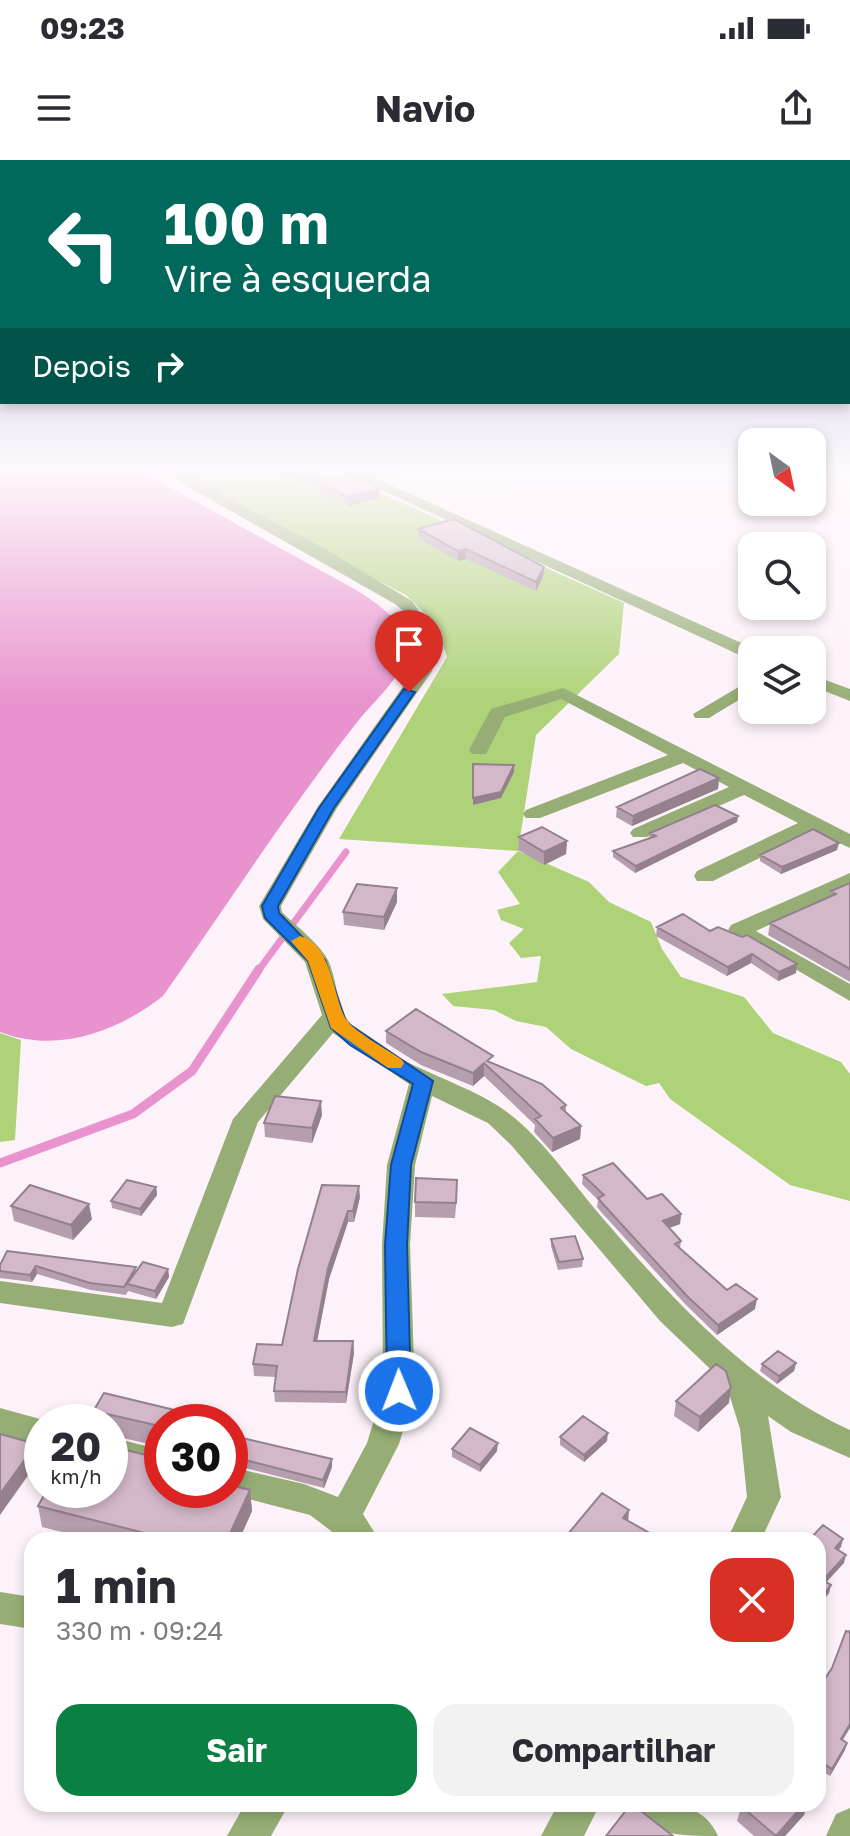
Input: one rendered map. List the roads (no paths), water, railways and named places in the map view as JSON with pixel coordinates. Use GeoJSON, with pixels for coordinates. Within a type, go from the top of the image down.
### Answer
{"type":"FeatureCollection","features":[{"type":"Feature","properties":{"kind":"street"},"geometry":{"type":"LineString","coordinates":[[308,546],[400,600],[414,612],[427,637],[429,659],[327,808],[275,895],[271,914],[316,960],[337,1024],[357,1041],[423,1081],[497,1117],[521,1140],[670,1311],[741,1382],[814,1433],[850,1445]]}},
{"type":"Feature","properties":{"kind":"street"},"geometry":{"type":"LineString","coordinates":[[513,546],[738,648]]}},
{"type":"Feature","properties":{"kind":"street"},"geometry":{"type":"LineString","coordinates":[[826,679],[850,677]]}},
{"type":"Feature","properties":{"kind":"street"},"geometry":{"type":"LineString","coordinates":[[826,686],[850,696]]}},
{"type":"Feature","properties":{"kind":"street"},"geometry":{"type":"LineString","coordinates":[[702,714],[738,692]]}},
{"type":"Feature","properties":{"kind":"street"},"geometry":{"type":"LineString","coordinates":[[479,750],[498,713],[563,693],[850,842]]}},
{"type":"Feature","properties":{"kind":"street"},"geometry":{"type":"LineString","coordinates":[[533,814],[684,756]]}},
{"type":"Feature","properties":{"kind":"street"},"geometry":{"type":"LineString","coordinates":[[640,833],[746,787]]}},
{"type":"Feature","properties":{"kind":"street"},"geometry":{"type":"LineString","coordinates":[[705,876],[815,823]]}},
{"type":"Feature","properties":{"kind":"street"},"geometry":{"type":"LineString","coordinates":[[848,990],[739,930],[850,880]]}},
{"type":"Feature","properties":{"kind":"street"},"geometry":{"type":"LineString","coordinates":[[0,1292],[172,1316],[246,1119],[334,1016]]}},
{"type":"Feature","properties":{"kind":"street"},"geometry":{"type":"LineString","coordinates":[[248,1486],[318,1504],[353,1528],[399,1391],[396,1245],[401,1165],[423,1081]]}},
{"type":"Feature","properties":{"kind":"street"},"geometry":{"type":"LineString","coordinates":[[741,1382],[756,1429],[764,1497],[748,1532]]}},
{"type":"Feature","properties":{"kind":"street"},"geometry":{"type":"LineString","coordinates":[[0,1421],[24,1427]]}},
{"type":"Feature","properties":{"kind":"street"},"geometry":{"type":"LineString","coordinates":[[0,1608],[24,1612]]}},
{"type":"Feature","properties":{"kind":"street"},"geometry":{"type":"LineString","coordinates":[[247,1836],[264,1812]]}},
{"type":"Feature","properties":{"kind":"street"},"geometry":{"type":"LineString","coordinates":[[561,1836],[575,1812]]}},
{"type":"Feature","properties":{"kind":"street"},"geometry":{"type":"LineString","coordinates":[[659,1812],[698,1836]]}},
{"type":"Feature","properties":{"kind":"street"},"geometry":{"type":"LineString","coordinates":[[846,1836],[850,1828]]}},
{"type":"Feature","properties":{"kind":"waterway"},"geometry":{"type":"LineString","coordinates":[[258,971],[346,852]]}},
{"type":"Feature","properties":{"kind":"waterway"},"geometry":{"type":"LineString","coordinates":[[0,1163],[133,1114],[192,1071],[259,969]]}}]}
